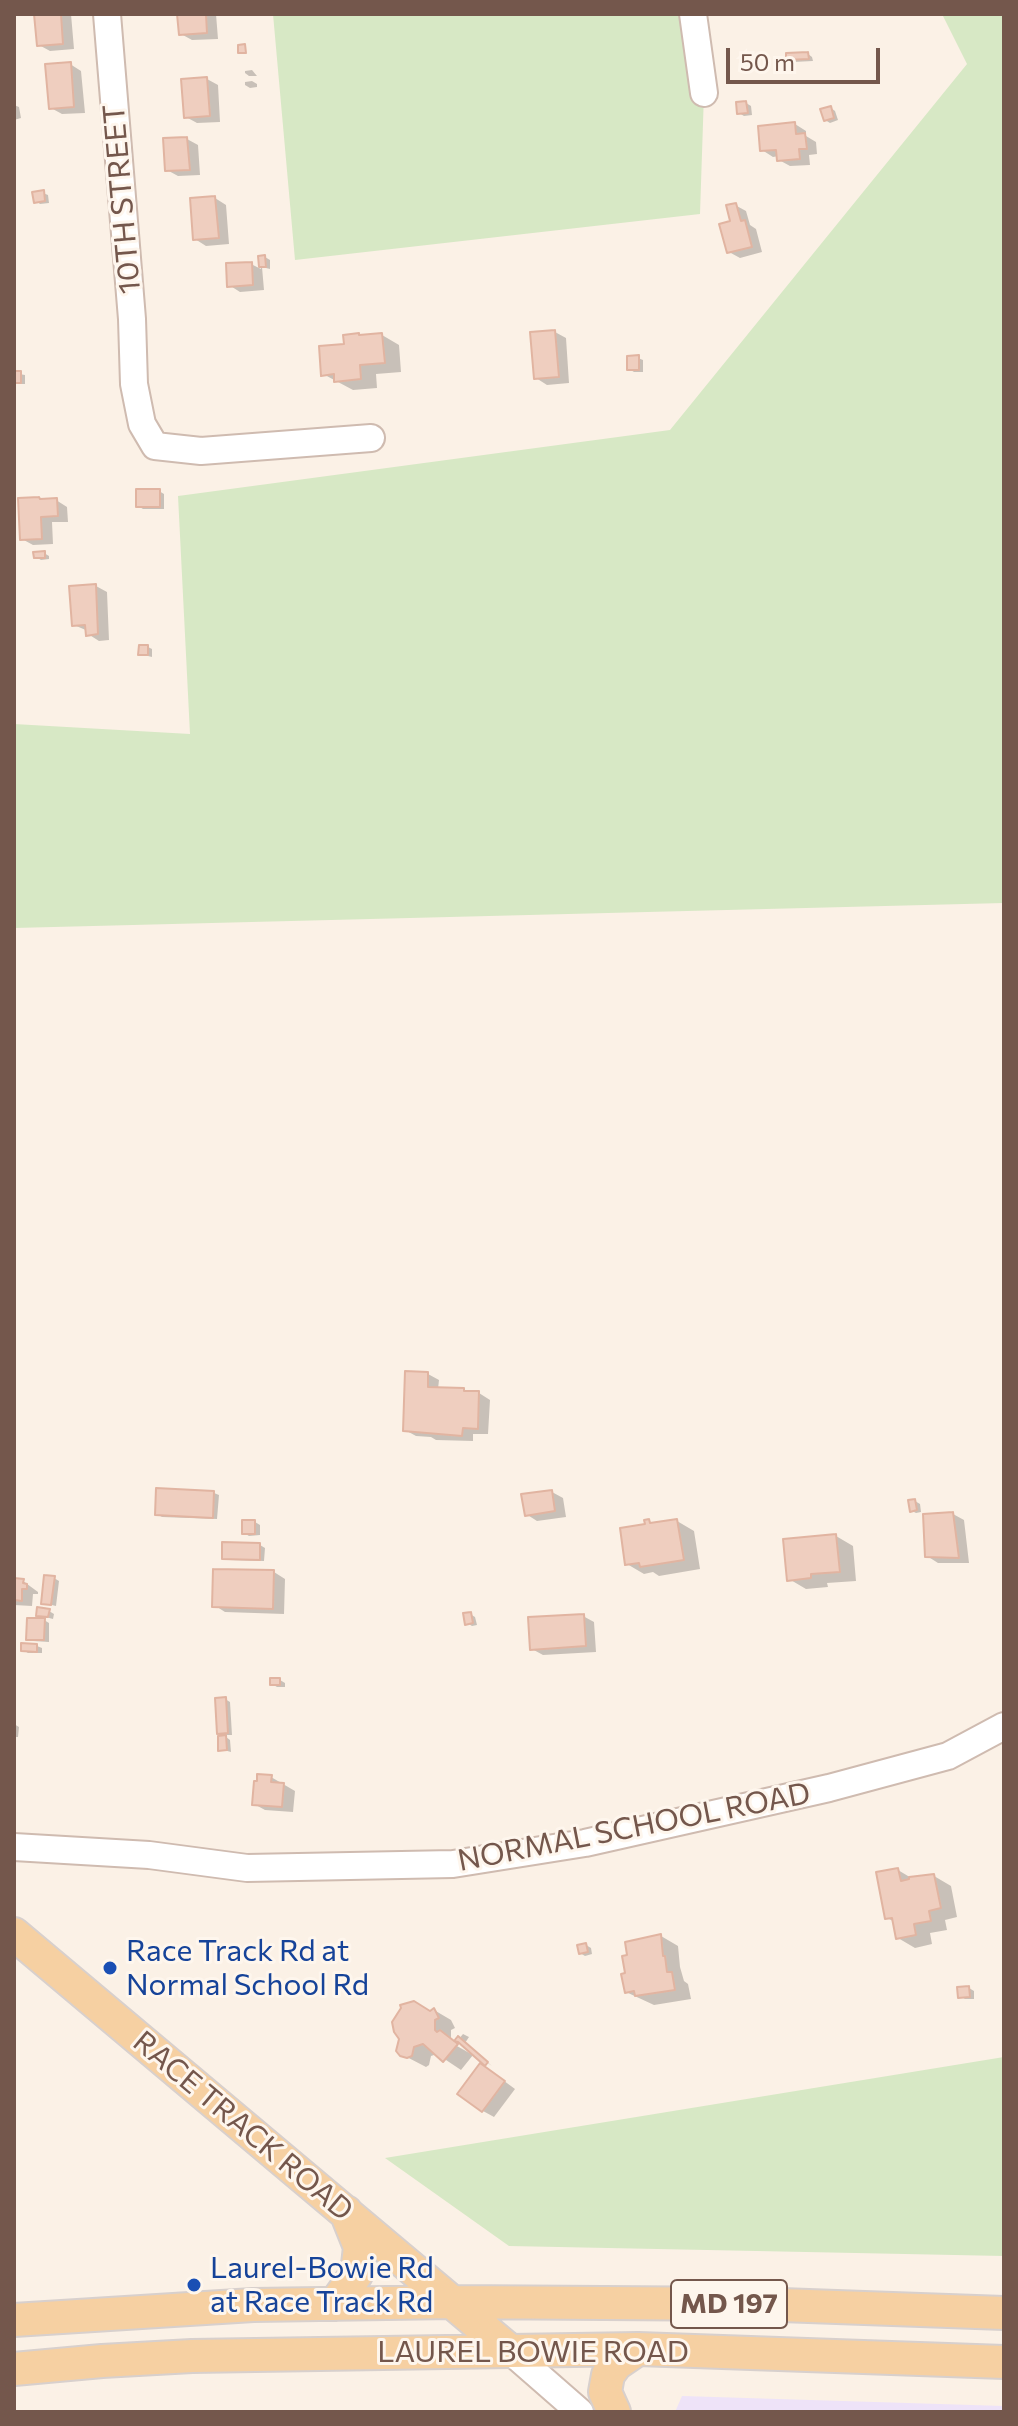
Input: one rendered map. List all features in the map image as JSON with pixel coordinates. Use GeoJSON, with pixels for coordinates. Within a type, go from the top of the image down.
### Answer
{"type":"FeatureCollection","features":[{"type":"Feature","properties":{"kind":"main road","name":"RACE TRACK ROAD"},"geometry":{"type":"LineString","coordinates":[[14,1934],[509,2350]]}},
{"type":"Feature","properties":{"kind":"main road"},"geometry":{"type":"LineString","coordinates":[[335,2304],[357,2273],[360,2247],[346,2212]]}},
{"type":"Feature","properties":{"kind":"main road","name":"LAUREL BOWIE ROAD"},"geometry":{"type":"LineString","coordinates":[[14,2320],[253,2305],[454,2302],[753,2304],[1004,2313]]}},
{"type":"Feature","properties":{"kind":"main road"},"geometry":{"type":"LineString","coordinates":[[614,2412],[605,2392],[608,2375],[616,2364],[638,2349]]}},
{"type":"Feature","properties":{"kind":"main road","name":"LAUREL BOWIE ROAD"},"geometry":{"type":"LineString","coordinates":[[14,2369],[192,2356],[638,2349],[1004,2362]]}},
{"type":"Feature","properties":{"kind":"street","name":"10TH STREET"},"geometry":{"type":"LineString","coordinates":[[107,14],[132,319],[134,384],[142,424],[155,446],[201,451],[371,438]]}},
{"type":"Feature","properties":{"kind":"street"},"geometry":{"type":"LineString","coordinates":[[693,14],[704,93]]}},
{"type":"Feature","properties":{"kind":"street","name":"NORMAL SCHOOL ROAD"},"geometry":{"type":"LineString","coordinates":[[14,1847],[149,1855],[247,1868],[453,1864],[585,1843],[829,1788],[948,1756],[1004,1726]]}},
{"type":"Feature","properties":{"kind":"street","name":"RACE TRACK ROAD"},"geometry":{"type":"LineString","coordinates":[[509,2350],[580,2412]]}},
{"type":"Feature","properties":{"kind":"shaded area"},"geometry":{"type":"Polygon","coordinates":[[[682,2396],[1004,2406],[1004,2412],[675,2412],[682,2396]]]}},
{"type":"Feature","properties":{"kind":"green space"},"geometry":{"type":"Polygon","coordinates":[[[273,14],[692,14],[704,93],[700,214],[295,260],[273,14]]]}},
{"type":"Feature","properties":{"kind":"green space"},"geometry":{"type":"Polygon","coordinates":[[[942,14],[1004,14],[1004,903],[14,928],[14,724],[190,734],[178,496],[670,430],[967,64],[942,14]]]}},
{"type":"Feature","properties":{"kind":"green space"},"geometry":{"type":"Polygon","coordinates":[[[1004,2057],[1004,2256],[509,2246],[385,2158],[1004,2057]]]}},
{"type":"Feature","properties":{"kind":"building"},"geometry":{"type":"Polygon","coordinates":[[[34,14],[61,14],[63,44],[37,46],[34,14]]]}},
{"type":"Feature","properties":{"kind":"building"},"geometry":{"type":"Polygon","coordinates":[[[177,14],[206,14],[207,33],[179,35],[177,14]]]}},
{"type":"Feature","properties":{"kind":"building"},"geometry":{"type":"Polygon","coordinates":[[[245,44],[246,53],[238,53],[238,45],[245,44]]]}},
{"type":"Feature","properties":{"kind":"building"},"geometry":{"type":"Polygon","coordinates":[[[808,52],[809,59],[786,60],[786,53],[808,52]]]}},
{"type":"Feature","properties":{"kind":"building"},"geometry":{"type":"Polygon","coordinates":[[[71,62],[74,107],[49,109],[45,64],[71,62]]]}},
{"type":"Feature","properties":{"kind":"building"},"geometry":{"type":"Polygon","coordinates":[[[207,77],[210,116],[184,118],[181,79],[207,77]]]}},
{"type":"Feature","properties":{"kind":"building"},"geometry":{"type":"Polygon","coordinates":[[[746,101],[748,113],[737,114],[736,102],[746,101]]]}},
{"type":"Feature","properties":{"kind":"building"},"geometry":{"type":"Polygon","coordinates":[[[831,106],[834,118],[824,121],[820,109],[831,106]]]}},
{"type":"Feature","properties":{"kind":"building"},"geometry":{"type":"Polygon","coordinates":[[[795,122],[796,134],[805,133],[807,149],[799,149],[800,159],[777,161],[776,150],[760,151],[758,126],[795,122]]]}},
{"type":"Feature","properties":{"kind":"building"},"geometry":{"type":"Polygon","coordinates":[[[187,137],[190,170],[165,171],[163,138],[187,137]]]}},
{"type":"Feature","properties":{"kind":"building"},"geometry":{"type":"Polygon","coordinates":[[[44,190],[45,201],[34,203],[32,192],[44,190]]]}},
{"type":"Feature","properties":{"kind":"building"},"geometry":{"type":"Polygon","coordinates":[[[215,196],[219,238],[193,240],[190,198],[215,196]]]}},
{"type":"Feature","properties":{"kind":"building"},"geometry":{"type":"Polygon","coordinates":[[[736,203],[741,221],[745,220],[752,247],[727,253],[719,224],[730,221],[726,205],[736,203]]]}},
{"type":"Feature","properties":{"kind":"building"},"geometry":{"type":"Polygon","coordinates":[[[265,255],[266,267],[259,267],[258,256],[265,255]]]}},
{"type":"Feature","properties":{"kind":"building"},"geometry":{"type":"Polygon","coordinates":[[[252,262],[253,285],[227,287],[226,263],[252,262]]]}},
{"type":"Feature","properties":{"kind":"building"},"geometry":{"type":"Polygon","coordinates":[[[555,330],[559,377],[534,379],[530,332],[555,330]]]}},
{"type":"Feature","properties":{"kind":"building"},"geometry":{"type":"Polygon","coordinates":[[[382,333],[385,363],[360,365],[361,379],[334,382],[334,374],[321,376],[319,346],[344,344],[343,335],[382,333]]]}},
{"type":"Feature","properties":{"kind":"building"},"geometry":{"type":"Polygon","coordinates":[[[639,355],[639,370],[627,370],[627,356],[639,355]]]}},
{"type":"Feature","properties":{"kind":"building"},"geometry":{"type":"Polygon","coordinates":[[[14,371],[21,371],[21,383],[14,383],[14,371]]]}},
{"type":"Feature","properties":{"kind":"building"},"geometry":{"type":"Polygon","coordinates":[[[136,489],[160,489],[160,507],[136,507],[136,489]]]}},
{"type":"Feature","properties":{"kind":"building"},"geometry":{"type":"Polygon","coordinates":[[[18,498],[57,498],[58,516],[41,517],[42,539],[20,540],[18,498]]]}},
{"type":"Feature","properties":{"kind":"building"},"geometry":{"type":"Polygon","coordinates":[[[45,551],[45,558],[34,558],[33,552],[45,551]]]}},
{"type":"Feature","properties":{"kind":"building"},"geometry":{"type":"Polygon","coordinates":[[[96,584],[98,634],[86,636],[85,625],[72,626],[69,586],[96,584]]]}},
{"type":"Feature","properties":{"kind":"building"},"geometry":{"type":"Polygon","coordinates":[[[139,645],[148,645],[148,655],[138,655],[139,645]]]}},
{"type":"Feature","properties":{"kind":"building"},"geometry":{"type":"Polygon","coordinates":[[[405,1371],[428,1372],[428,1387],[479,1391],[478,1429],[463,1428],[462,1436],[403,1431],[405,1371]]]}},
{"type":"Feature","properties":{"kind":"building"},"geometry":{"type":"Polygon","coordinates":[[[156,1488],[214,1491],[213,1518],[155,1515],[156,1488]]]}},
{"type":"Feature","properties":{"kind":"building"},"geometry":{"type":"Polygon","coordinates":[[[552,1490],[555,1511],[525,1516],[521,1494],[552,1490]]]}},
{"type":"Feature","properties":{"kind":"building"},"geometry":{"type":"Polygon","coordinates":[[[915,1499],[917,1510],[910,1512],[908,1500],[915,1499]]]}},
{"type":"Feature","properties":{"kind":"building"},"geometry":{"type":"Polygon","coordinates":[[[953,1512],[959,1558],[925,1557],[923,1514],[953,1512]]]}},
{"type":"Feature","properties":{"kind":"building"},"geometry":{"type":"Polygon","coordinates":[[[649,1519],[650,1523],[677,1519],[684,1560],[640,1567],[639,1563],[625,1565],[620,1528],[645,1524],[644,1520],[649,1519]]]}},
{"type":"Feature","properties":{"kind":"building"},"geometry":{"type":"Polygon","coordinates":[[[242,1520],[255,1520],[255,1534],[242,1534],[242,1520]]]}},
{"type":"Feature","properties":{"kind":"building"},"geometry":{"type":"Polygon","coordinates":[[[836,1534],[840,1572],[811,1574],[811,1578],[787,1581],[783,1539],[836,1534]]]}},
{"type":"Feature","properties":{"kind":"building"},"geometry":{"type":"Polygon","coordinates":[[[222,1542],[260,1543],[260,1560],[222,1559],[222,1542]]]}},
{"type":"Feature","properties":{"kind":"building"},"geometry":{"type":"Polygon","coordinates":[[[213,1569],[274,1570],[273,1609],[212,1607],[213,1569]]]}},
{"type":"Feature","properties":{"kind":"building"},"geometry":{"type":"Polygon","coordinates":[[[44,1575],[55,1576],[51,1605],[41,1604],[44,1575]]]}},
{"type":"Feature","properties":{"kind":"building"},"geometry":{"type":"Polygon","coordinates":[[[14,1578],[24,1579],[23,1583],[27,1584],[27,1589],[22,1589],[22,1601],[14,1600],[14,1578]]]}},
{"type":"Feature","properties":{"kind":"building"},"geometry":{"type":"Polygon","coordinates":[[[37,1607],[50,1609],[48,1617],[36,1616],[37,1607]]]}},
{"type":"Feature","properties":{"kind":"building"},"geometry":{"type":"Polygon","coordinates":[[[471,1612],[473,1623],[465,1625],[463,1613],[471,1612]]]}},
{"type":"Feature","properties":{"kind":"building"},"geometry":{"type":"Polygon","coordinates":[[[584,1614],[586,1646],[530,1650],[528,1617],[584,1614]]]}},
{"type":"Feature","properties":{"kind":"building"},"geometry":{"type":"Polygon","coordinates":[[[27,1618],[45,1618],[44,1640],[26,1640],[27,1618]]]}},
{"type":"Feature","properties":{"kind":"building"},"geometry":{"type":"Polygon","coordinates":[[[21,1643],[37,1644],[37,1652],[21,1651],[21,1643]]]}},
{"type":"Feature","properties":{"kind":"building"},"geometry":{"type":"Polygon","coordinates":[[[270,1678],[280,1678],[280,1685],[270,1685],[270,1678]]]}},
{"type":"Feature","properties":{"kind":"building"},"geometry":{"type":"Polygon","coordinates":[[[226,1697],[228,1733],[217,1734],[215,1698],[226,1697]]]}},
{"type":"Feature","properties":{"kind":"building"},"geometry":{"type":"Polygon","coordinates":[[[226,1735],[227,1750],[218,1751],[218,1736],[226,1735]]]}},
{"type":"Feature","properties":{"kind":"building"},"geometry":{"type":"Polygon","coordinates":[[[257,1774],[272,1775],[271,1782],[284,1783],[282,1807],[252,1805],[257,1774]]]}},
{"type":"Feature","properties":{"kind":"building"},"geometry":{"type":"Polygon","coordinates":[[[898,1868],[901,1881],[934,1874],[941,1908],[929,1911],[931,1921],[914,1924],[916,1935],[896,1939],[892,1918],[885,1919],[876,1872],[898,1868]]]}},
{"type":"Feature","properties":{"kind":"building"},"geometry":{"type":"Polygon","coordinates":[[[661,1934],[667,1972],[672,1972],[675,1990],[635,1996],[634,1991],[625,1993],[621,1974],[625,1973],[622,1956],[627,1955],[625,1942],[661,1934]]]}},
{"type":"Feature","properties":{"kind":"building"},"geometry":{"type":"Polygon","coordinates":[[[586,1943],[588,1952],[579,1954],[577,1945],[586,1943]]]}},
{"type":"Feature","properties":{"kind":"building"},"geometry":{"type":"Polygon","coordinates":[[[969,1986],[970,1997],[958,1998],[957,1987],[969,1986]]]}},
{"type":"Feature","properties":{"kind":"building"},"geometry":{"type":"Polygon","coordinates":[[[414,2001],[430,2011],[434,2008],[439,2018],[435,2020],[435,2030],[440,2030],[458,2044],[443,2062],[423,2044],[414,2047],[412,2056],[407,2058],[396,2051],[399,2039],[392,2022],[400,2005],[414,2001]]]}},
{"type":"Feature","properties":{"kind":"building"},"geometry":{"type":"Polygon","coordinates":[[[458,2036],[488,2062],[485,2066],[454,2041],[458,2036]]]}},
{"type":"Feature","properties":{"kind":"building"},"geometry":{"type":"Polygon","coordinates":[[[480,2063],[505,2081],[482,2112],[457,2094],[480,2063]]]}},
{"type":"Feature","properties":{"kind":"place","name":"Race Track Rd at Normal School Rd"},"geometry":{"type":"Point","coordinates":[110,1968]}},
{"type":"Feature","properties":{"kind":"place","name":"Laurel-Bowie Rd at Race Track Rd"},"geometry":{"type":"Point","coordinates":[194,2285]}}]}
